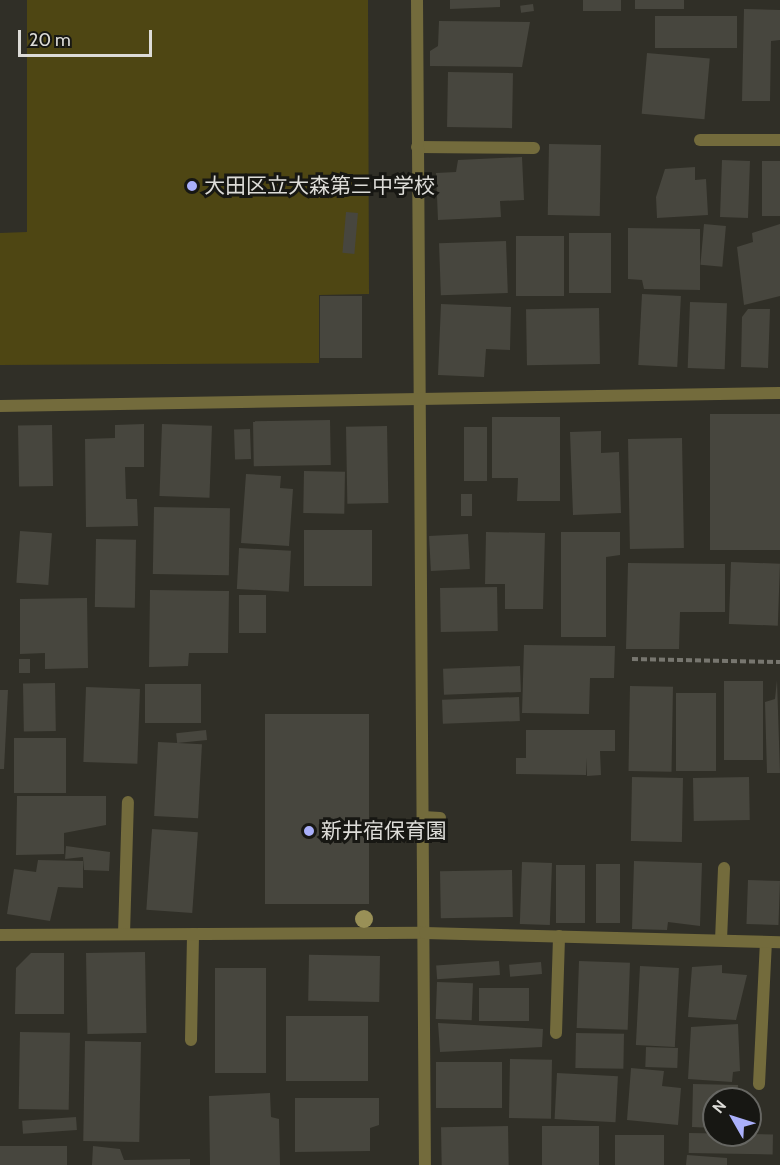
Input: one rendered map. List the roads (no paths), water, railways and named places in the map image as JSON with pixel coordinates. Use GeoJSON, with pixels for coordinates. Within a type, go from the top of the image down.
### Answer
{"type":"FeatureCollection","features":[{"type":"Feature","properties":{"kind":"street"},"geometry":{"type":"LineString","coordinates":[[417,0],[425,1165]]}},
{"type":"Feature","properties":{"kind":"street"},"geometry":{"type":"LineString","coordinates":[[700,140],[780,140]]}},
{"type":"Feature","properties":{"kind":"street"},"geometry":{"type":"LineString","coordinates":[[417,147],[534,148]]}},
{"type":"Feature","properties":{"kind":"street"},"geometry":{"type":"LineString","coordinates":[[0,406],[780,393]]}},
{"type":"Feature","properties":{"kind":"street"},"geometry":{"type":"LineString","coordinates":[[124,934],[128,801]]}},
{"type":"Feature","properties":{"kind":"street"},"geometry":{"type":"LineString","coordinates":[[423,818],[440,818]]}},
{"type":"Feature","properties":{"kind":"street"},"geometry":{"type":"LineString","coordinates":[[721,940],[724,868]]}},
{"type":"Feature","properties":{"kind":"street"},"geometry":{"type":"LineString","coordinates":[[0,934],[425,933],[780,942]]}},
{"type":"Feature","properties":{"kind":"street"},"geometry":{"type":"LineString","coordinates":[[191,1040],[193,934]]}},
{"type":"Feature","properties":{"kind":"street"},"geometry":{"type":"LineString","coordinates":[[556,1033],[559,936]]}},
{"type":"Feature","properties":{"kind":"street"},"geometry":{"type":"LineString","coordinates":[[759,1084],[766,942]]}},
{"type":"Feature","properties":{"kind":"place","name":"大田区立大森第三中学校"},"geometry":{"type":"Point","coordinates":[192,186]}},
{"type":"Feature","properties":{"kind":"place","name":"新井宿保育園"},"geometry":{"type":"Point","coordinates":[309,831]}}]}
